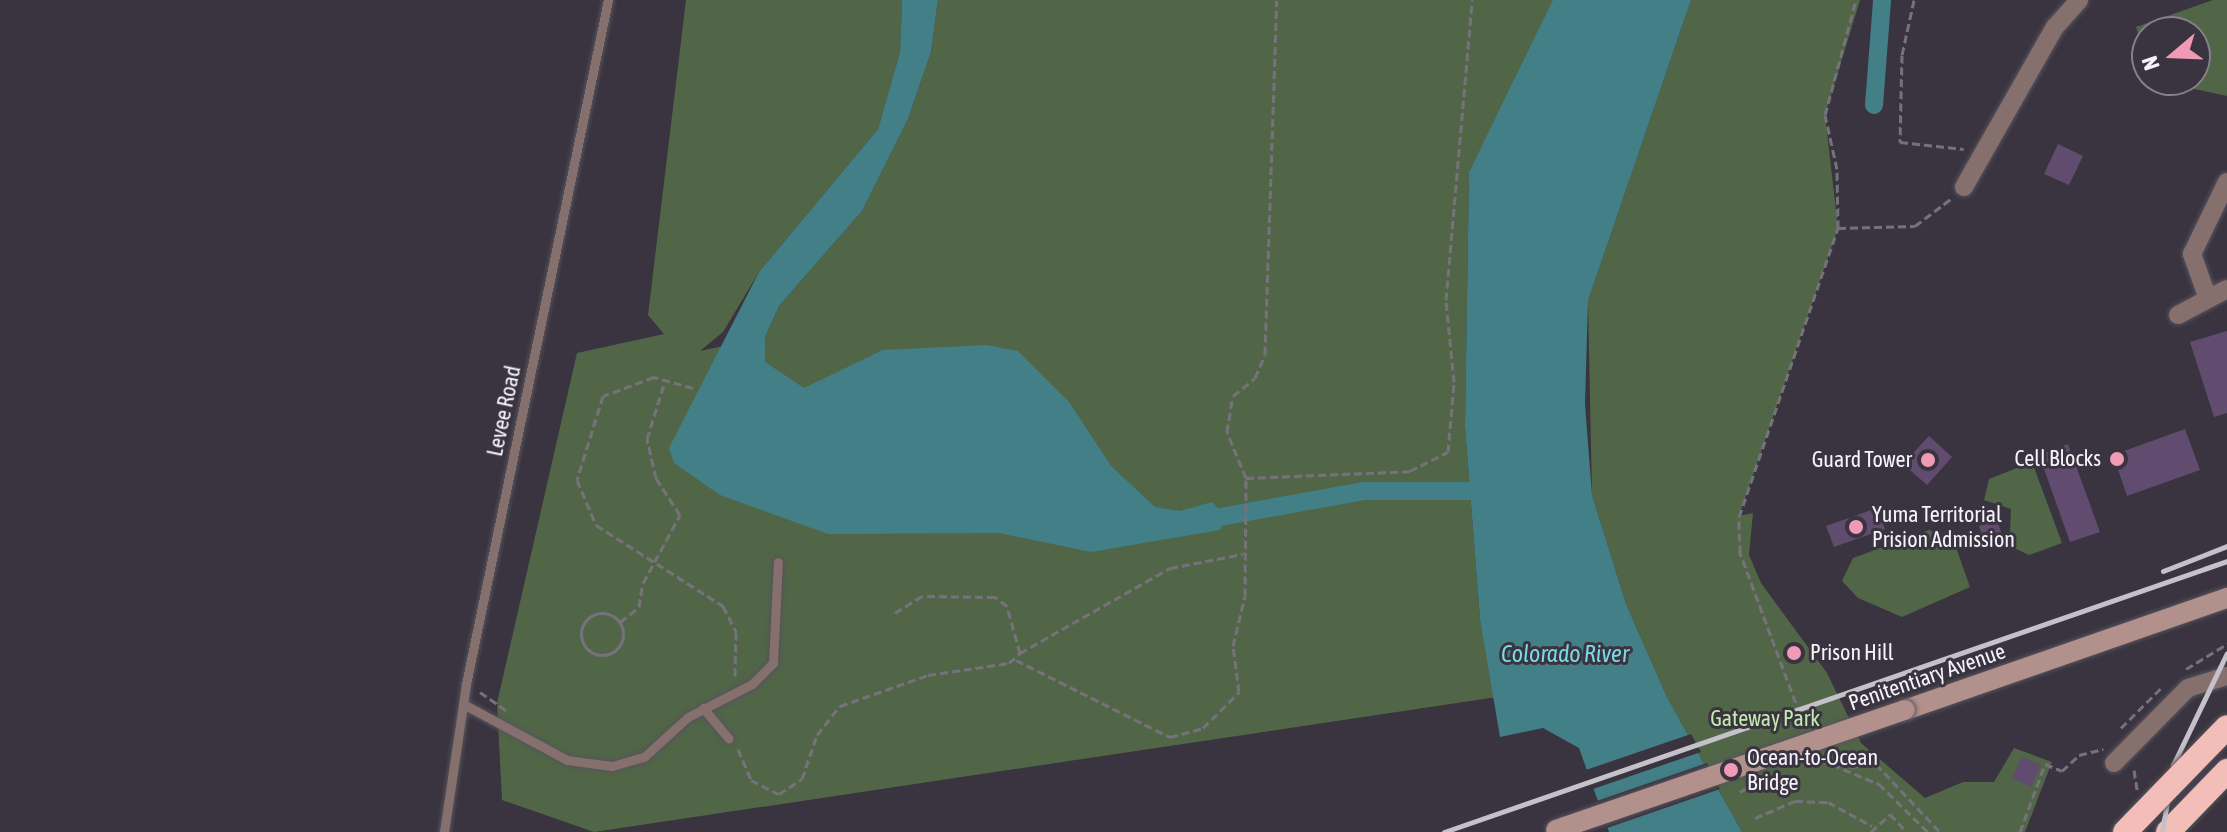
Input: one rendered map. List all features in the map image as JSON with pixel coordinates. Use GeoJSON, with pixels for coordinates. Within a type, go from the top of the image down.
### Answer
{"type":"FeatureCollection","features":[{"type":"Feature","properties":{"kind":"highway"},"geometry":{"type":"LineString","coordinates":[[2125,832],[2227,727]]}},
{"type":"Feature","properties":{"kind":"highway"},"geometry":{"type":"LineString","coordinates":[[2168,832],[2227,771]]}},
{"type":"Feature","properties":{"kind":"street"},"geometry":{"type":"LineString","coordinates":[[1964,187],[2055,27],[2079,0]]}},
{"type":"Feature","properties":{"kind":"street"},"geometry":{"type":"LineString","coordinates":[[2208,299],[2192,254],[2227,182]]}},
{"type":"Feature","properties":{"kind":"street"},"geometry":{"type":"LineString","coordinates":[[2178,315],[2227,289]]}},
{"type":"Feature","properties":{"kind":"street","name":"Penitentiary Avenue"},"geometry":{"type":"LineString","coordinates":[[1554,831],[2227,598]]}},
{"type":"Feature","properties":{"kind":"street"},"geometry":{"type":"LineString","coordinates":[[2114,763],[2188,688],[2227,676]]}},
{"type":"Feature","properties":{"kind":"lane","name":"Levee Road"},"geometry":{"type":"LineString","coordinates":[[444,832],[466,684],[608,0]]}},
{"type":"Feature","properties":{"kind":"lane"},"geometry":{"type":"LineString","coordinates":[[465,705],[567,760],[612,766],[644,757],[703,708],[752,684],[773,663],[778,562]]}},
{"type":"Feature","properties":{"kind":"lane"},"geometry":{"type":"LineString","coordinates":[[703,708],[729,739]]}},
{"type":"Feature","properties":{"kind":"path"},"geometry":{"type":"LineString","coordinates":[[1015,659],[1170,737],[1203,728],[1239,692],[1233,646],[1245,596],[1246,478],[1227,432],[1233,396],[1255,378],[1265,354],[1277,0]]}},
{"type":"Feature","properties":{"kind":"path"},"geometry":{"type":"LineString","coordinates":[[1246,478],[1410,471],[1448,452],[1454,382],[1446,300],[1472,0]]}},
{"type":"Feature","properties":{"kind":"path"},"geometry":{"type":"LineString","coordinates":[[1807,733],[1740,553],[1739,517],[1838,228],[1837,169],[1825,115],[1856,0]]}},
{"type":"Feature","properties":{"kind":"path"},"geometry":{"type":"LineString","coordinates":[[1914,0],[1902,55],[1900,142],[1986,152]]}},
{"type":"Feature","properties":{"kind":"path"},"geometry":{"type":"LineString","coordinates":[[1838,228],[1915,226],[1964,187]]}},
{"type":"Feature","properties":{"kind":"path"},"geometry":{"type":"LineString","coordinates":[[620,622],[639,607],[643,583],[680,515],[656,478],[647,439],[665,380]]}},
{"type":"Feature","properties":{"kind":"path"},"geometry":{"type":"LineString","coordinates":[[1020,653],[1170,568],[1243,554]]}},
{"type":"Feature","properties":{"kind":"path"},"geometry":{"type":"LineString","coordinates":[[603,613],[620,622],[623,636],[612,653],[586,647],[581,634],[590,617],[603,613]]}},
{"type":"Feature","properties":{"kind":"path"},"geometry":{"type":"LineString","coordinates":[[2177,675],[2227,644]]}},
{"type":"Feature","properties":{"kind":"path"},"geometry":{"type":"LineString","coordinates":[[727,684],[737,682]]}},
{"type":"Feature","properties":{"kind":"path"},"geometry":{"type":"LineString","coordinates":[[466,684],[518,718]]}},
{"type":"Feature","properties":{"kind":"path"},"geometry":{"type":"LineString","coordinates":[[2020,832],[2045,764],[2062,771],[2079,755],[2104,748],[2166,684]]}},
{"type":"Feature","properties":{"kind":"path"},"geometry":{"type":"LineString","coordinates":[[1813,747],[1819,760],[1849,768],[1915,815],[1928,832]]}},
{"type":"Feature","properties":{"kind":"path"},"geometry":{"type":"LineString","coordinates":[[1849,768],[1876,764],[1940,832]]}},
{"type":"Feature","properties":{"kind":"path"},"geometry":{"type":"LineString","coordinates":[[1755,818],[1795,801],[1828,802],[1872,829],[1884,814],[1904,822]]}},
{"type":"Feature","properties":{"kind":"path"},"geometry":{"type":"LineString","coordinates":[[1904,822],[1915,815]]}},
{"type":"Feature","properties":{"kind":"path"},"geometry":{"type":"LineString","coordinates":[[1904,822],[1907,832]]}},
{"type":"Feature","properties":{"kind":"green space"},"geometry":{"type":"Polygon","coordinates":[[[686,0],[902,0],[900,52],[878,129],[759,272],[723,332],[700,351],[765,337],[779,306],[862,211],[908,119],[931,52],[938,0],[1555,0],[1469,172],[1465,427],[1480,619],[1497,697],[594,832],[502,800],[497,703],[577,353],[664,334],[648,315],[686,0]]]}},
{"type":"Feature","properties":{"kind":"green space","name":"Gateway Park"},"geometry":{"type":"Polygon","coordinates":[[[1691,0],[1860,0],[1825,115],[1838,228],[1739,516],[1753,513],[1749,555],[1761,583],[1827,673],[1861,743],[1925,798],[1963,782],[1994,782],[2014,748],[2052,762],[2025,832],[1742,832],[1667,697],[1626,604],[1592,495],[1588,301],[1691,0]]]}},
{"type":"Feature","properties":{"kind":"green space"},"geometry":{"type":"Polygon","coordinates":[[[2213,0],[2227,0],[2227,96],[2211,93],[2211,16],[2167,16],[2213,0]]]}},
{"type":"Feature","properties":{"kind":"green space"},"geometry":{"type":"Polygon","coordinates":[[[2032,462],[2062,543],[2029,555],[2016,549],[2010,533],[2011,509],[1984,500],[1989,479],[2032,462]]]}},
{"type":"Feature","properties":{"kind":"green space"},"geometry":{"type":"Polygon","coordinates":[[[1929,530],[1953,539],[1970,587],[1902,617],[1858,598],[1842,581],[1853,558],[1929,530]]]}},
{"type":"Feature","properties":{"kind":"water"},"geometry":{"type":"Polygon","coordinates":[[[902,0],[938,0],[931,52],[908,119],[862,211],[779,306],[765,337],[765,362],[804,388],[883,350],[986,345],[1018,351],[1069,402],[1111,466],[1155,507],[1180,511],[1212,502],[1226,517],[1220,530],[1091,552],[999,533],[828,534],[720,495],[674,463],[669,448],[759,272],[878,129],[900,52],[902,0]]]}},
{"type":"Feature","properties":{"kind":"water","name":"Colorado River"},"geometry":{"type":"Polygon","coordinates":[[[1553,0],[1691,0],[1588,301],[1585,404],[1592,495],[1626,604],[1667,697],[1742,832],[1609,832],[1579,748],[1543,728],[1500,737],[1480,619],[1465,427],[1469,172],[1553,0]]]}},
{"type":"Feature","properties":{"kind":"pier"},"geometry":{"type":"Polygon","coordinates":[[[1691,734],[1701,752],[1590,790],[1583,771],[1691,734]]]}},
{"type":"Feature","properties":{"kind":"pier"},"geometry":{"type":"Polygon","coordinates":[[[1707,763],[1720,789],[1604,829],[1594,802],[1707,763]]]}},
{"type":"Feature","properties":{"kind":"building"},"geometry":{"type":"Polygon","coordinates":[[[2058,144],[2083,156],[2069,185],[2044,174],[2058,144]]]}},
{"type":"Feature","properties":{"kind":"building"},"geometry":{"type":"Polygon","coordinates":[[[2227,331],[2227,413],[2214,417],[2190,342],[2227,331]]]}},
{"type":"Feature","properties":{"kind":"building","name":"Cell Blocks"},"geometry":{"type":"Polygon","coordinates":[[[2185,429],[2200,470],[2127,496],[2113,455],[2185,429]]]}},
{"type":"Feature","properties":{"kind":"building","name":"Guard Tower"},"geometry":{"type":"Polygon","coordinates":[[[1929,436],[1952,457],[1927,485],[1903,464],[1929,436]]]}},
{"type":"Feature","properties":{"kind":"building"},"geometry":{"type":"Polygon","coordinates":[[[2068,444],[2100,532],[2070,542],[2039,455],[2068,444]]]}},
{"type":"Feature","properties":{"kind":"building","name":"Yuma Territorial Prision Admission"},"geometry":{"type":"Polygon","coordinates":[[[1877,508],[1885,529],[1834,547],[1826,526],[1877,508]]]}},
{"type":"Feature","properties":{"kind":"building"},"geometry":{"type":"Polygon","coordinates":[[[1997,520],[2003,538],[1985,544],[1979,526],[1997,520]]]}},
{"type":"Feature","properties":{"kind":"building"},"geometry":{"type":"Polygon","coordinates":[[[2022,757],[2041,765],[2031,787],[2012,778],[2022,757]]]}},
{"type":"Feature","properties":{"kind":"waterway"},"geometry":{"type":"LineString","coordinates":[[1874,105],[1882,0]]}},
{"type":"Feature","properties":{"kind":"waterway"},"geometry":{"type":"LineString","coordinates":[[1204,520],[1363,491],[1495,491]]}},
{"type":"Feature","properties":{"kind":"railway"},"geometry":{"type":"LineString","coordinates":[[2163,571],[2227,546]]}},
{"type":"Feature","properties":{"kind":"railway"},"geometry":{"type":"LineString","coordinates":[[1444,832],[2227,561]]}},
{"type":"Feature","properties":{"kind":"railway"},"geometry":{"type":"LineString","coordinates":[[2162,832],[2173,765],[2227,653]]}},
{"type":"Feature","properties":{"kind":"place","name":"Cell Blocks"},"geometry":{"type":"Point","coordinates":[2117,459]}},
{"type":"Feature","properties":{"kind":"place","name":"Guard Tower"},"geometry":{"type":"Point","coordinates":[1928,460]}},
{"type":"Feature","properties":{"kind":"place","name":"Yuma Territorial Prision Admission"},"geometry":{"type":"Point","coordinates":[1856,527]}},
{"type":"Feature","properties":{"kind":"place","name":"Prison Hill"},"geometry":{"type":"Point","coordinates":[1794,653]}},
{"type":"Feature","properties":{"kind":"place","name":"Ocean-to-Ocean Bridge"},"geometry":{"type":"Point","coordinates":[1731,770]}}]}
